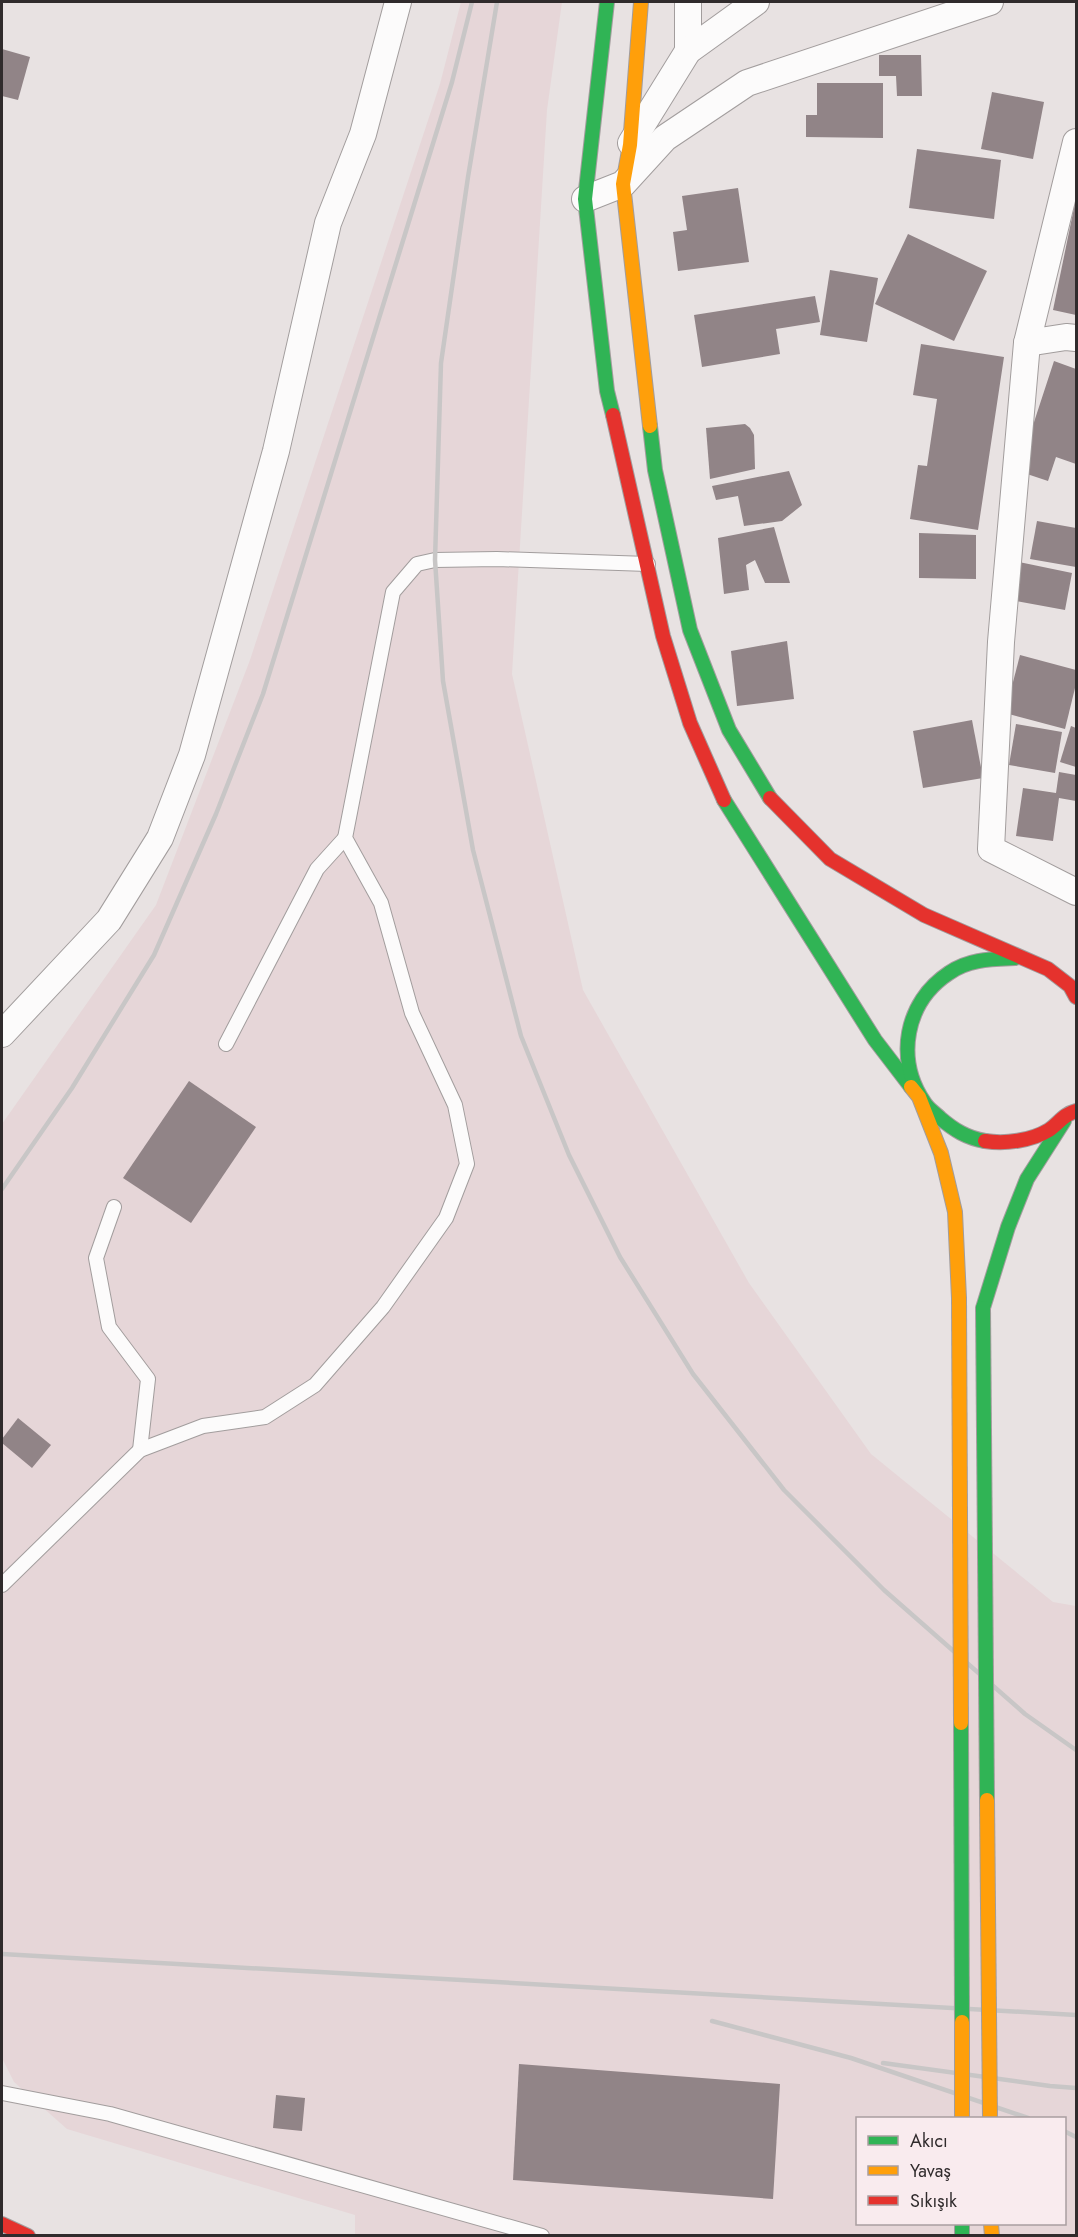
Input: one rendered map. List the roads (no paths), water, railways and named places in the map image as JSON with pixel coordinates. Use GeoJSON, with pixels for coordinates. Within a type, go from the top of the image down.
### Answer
{"type":"FeatureCollection","features":[{"type":"Feature","properties":{"kind":"main road"},"geometry":{"type":"LineString","coordinates":[[607,2],[585,199],[607,392],[663,636],[690,723],[727,807],[875,1040],[938,1119],[962,1135],[991,1142],[1020,1141],[1047,1130],[1074,1108]]}},
{"type":"Feature","properties":{"kind":"main road"},"geometry":{"type":"LineString","coordinates":[[641,2],[630,145],[623,184],[656,470],[690,630],[729,730],[772,802],[830,859],[924,915],[1048,969],[1070,987],[1077,997]]}},
{"type":"Feature","properties":{"kind":"main road"},"geometry":{"type":"LineString","coordinates":[[962,2117],[959,1298],[955,1212],[941,1153],[908,1070],[906,1042],[912,1016],[925,992],[945,973],[969,961],[996,956],[1024,958],[1070,969]]}},
{"type":"Feature","properties":{"kind":"main road"},"geometry":{"type":"LineString","coordinates":[[990,2117],[983,1308],[1008,1227],[1028,1179],[1074,1108]]}},
{"type":"Feature","properties":{"kind":"main road"},"geometry":{"type":"LineString","coordinates":[[2,2224],[28,2235]]}},
{"type":"Feature","properties":{"kind":"street"},"geometry":{"type":"LineString","coordinates":[[2,1035],[109,920],[160,838],[188,765],[276,452],[328,223],[363,134],[398,2]]}},
{"type":"Feature","properties":{"kind":"street"},"geometry":{"type":"LineString","coordinates":[[688,2],[688,51]]}},
{"type":"Feature","properties":{"kind":"street"},"geometry":{"type":"LineString","coordinates":[[585,199],[630,145],[688,51],[756,2]]}},
{"type":"Feature","properties":{"kind":"street"},"geometry":{"type":"LineString","coordinates":[[585,199],[623,184],[666,138],[747,83],[990,2]]}},
{"type":"Feature","properties":{"kind":"street"},"geometry":{"type":"LineString","coordinates":[[1077,142],[1027,343],[1001,642],[991,849],[1077,892]]}},
{"type":"Feature","properties":{"kind":"street"},"geometry":{"type":"LineString","coordinates":[[1027,343],[1066,337],[1077,338]]}},
{"type":"Feature","properties":{"kind":"lane"},"geometry":{"type":"LineString","coordinates":[[226,1044],[317,869],[345,838],[393,592],[417,564],[435,560],[487,559],[648,564]]}},
{"type":"Feature","properties":{"kind":"lane"},"geometry":{"type":"LineString","coordinates":[[2,1585],[140,1450],[203,1426],[264,1417],[315,1385],[383,1307],[446,1218],[467,1164],[455,1105],[412,1013],[381,903],[345,838]]}},
{"type":"Feature","properties":{"kind":"lane"},"geometry":{"type":"LineString","coordinates":[[114,1207],[96,1258],[109,1327],[148,1379],[140,1450]]}},
{"type":"Feature","properties":{"kind":"lane"},"geometry":{"type":"LineString","coordinates":[[2,2093],[110,2114],[542,2235]]}},
{"type":"Feature","properties":{"kind":"railway"},"geometry":{"type":"LineString","coordinates":[[2,1189],[72,1088],[154,955],[216,814],[263,694],[452,82],[472,2]]}},
{"type":"Feature","properties":{"kind":"railway"},"geometry":{"type":"LineString","coordinates":[[497,2],[468,177],[441,363],[435,560],[443,681],[473,850],[521,1036],[569,1155],[620,1257],[693,1374],[784,1490],[884,1590],[1025,1714],[1076,1750]]}},
{"type":"Feature","properties":{"kind":"railway"},"geometry":{"type":"LineString","coordinates":[[2,1954],[1076,2015]]}},
{"type":"Feature","properties":{"kind":"railway"},"geometry":{"type":"LineString","coordinates":[[712,2021],[851,2058],[1025,2117]]}},
{"type":"Feature","properties":{"kind":"railway"},"geometry":{"type":"LineString","coordinates":[[883,2063],[1076,2088]]}},
{"type":"Feature","properties":{"kind":"railway"},"geometry":{"type":"LineString","coordinates":[[1066,2132],[1076,2137]]}}]}
